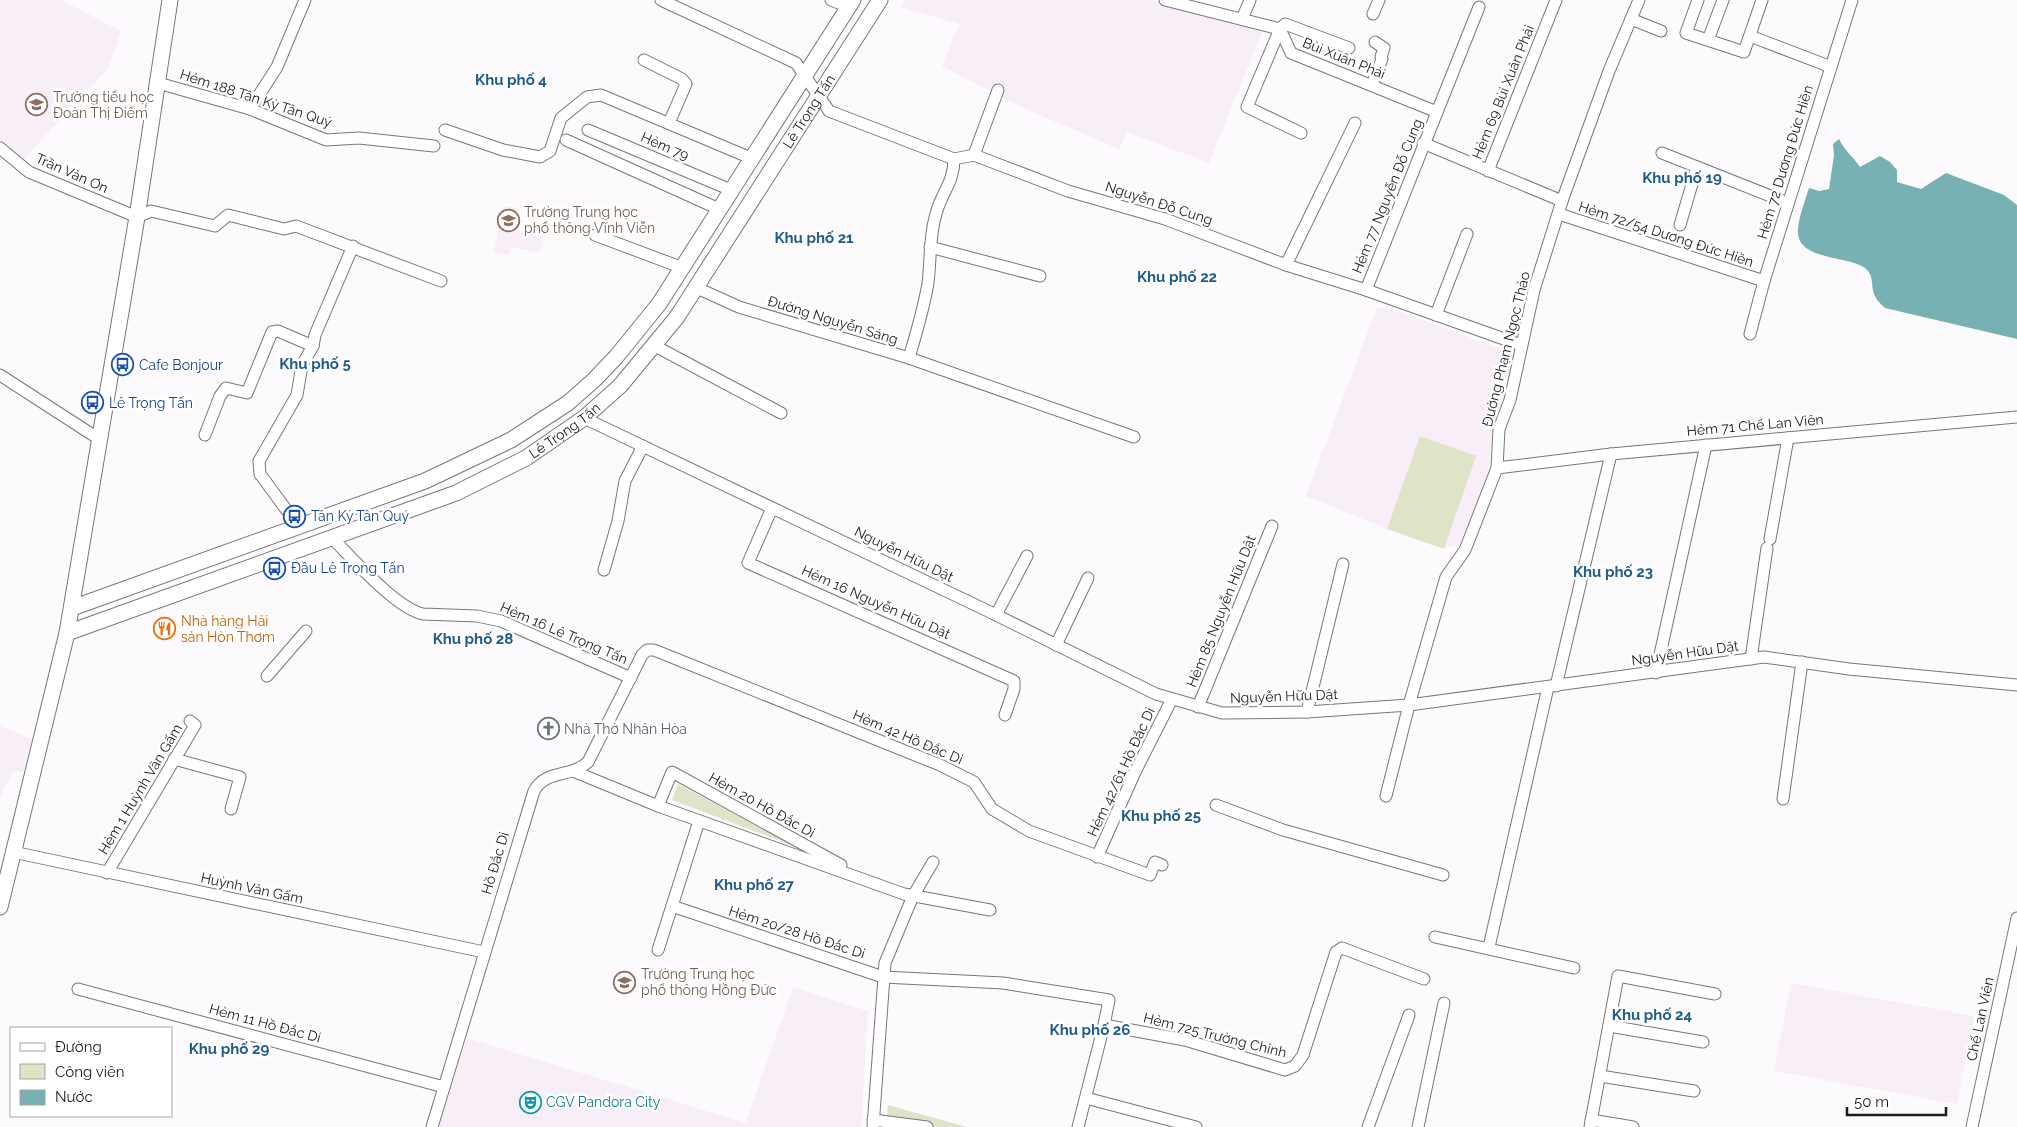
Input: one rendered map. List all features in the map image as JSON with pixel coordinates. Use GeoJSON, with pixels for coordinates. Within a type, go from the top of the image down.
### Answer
{"type":"FeatureCollection","features":[{"type":"Feature","properties":{"kind":"main road"},"geometry":{"type":"LineString","coordinates":[[0,907],[72,608],[137,217],[170,0]]}},
{"type":"Feature","properties":{"kind":"main road","name":"Lê Trọng Tấn"},"geometry":{"type":"LineString","coordinates":[[67,633],[333,539],[477,484],[526,458],[584,418],[620,386],[655,346],[697,288],[880,0]]}},
{"type":"Feature","properties":{"kind":"main road","name":"Lê Trọng Tấn"},"geometry":{"type":"LineString","coordinates":[[72,608],[455,469],[540,423],[587,386],[616,357],[659,304],[851,3]]}},
{"type":"Feature","properties":{"kind":"street"},"geometry":{"type":"LineString","coordinates":[[250,109],[277,67],[305,0]]}},
{"type":"Feature","properties":{"kind":"street"},"geometry":{"type":"LineString","coordinates":[[661,0],[796,63],[829,112],[954,159],[974,155],[998,90]]}},
{"type":"Feature","properties":{"kind":"street"},"geometry":{"type":"LineString","coordinates":[[830,0],[851,3]]}},
{"type":"Feature","properties":{"kind":"street"},"geometry":{"type":"LineString","coordinates":[[1242,19],[1250,0]]}},
{"type":"Feature","properties":{"kind":"street"},"geometry":{"type":"LineString","coordinates":[[1373,14],[1379,0]]}},
{"type":"Feature","properties":{"kind":"street","name":"Hẻm 69 Bùi Xuân Phái"},"geometry":{"type":"LineString","coordinates":[[1488,171],[1556,0]]}},
{"type":"Feature","properties":{"kind":"street","name":"Đường Phạm Ngọc Thảo"},"geometry":{"type":"LineString","coordinates":[[1386,796],[1409,705],[1446,577],[1465,550],[1497,468],[1499,429],[1510,400],[1534,290],[1562,201],[1609,71],[1639,0]]}},
{"type":"Feature","properties":{"kind":"street"},"geometry":{"type":"LineString","coordinates":[[1698,0],[1686,33],[1744,52],[1762,0]]}},
{"type":"Feature","properties":{"kind":"street"},"geometry":{"type":"LineString","coordinates":[[1708,40],[1723,0]]}},
{"type":"Feature","properties":{"kind":"street","name":"Hẻm 72 Dương Đức Hiền"},"geometry":{"type":"LineString","coordinates":[[1750,334],[1764,281],[1852,0]]}},
{"type":"Feature","properties":{"kind":"street"},"geometry":{"type":"LineString","coordinates":[[1171,1],[1280,29]]}},
{"type":"Feature","properties":{"kind":"street","name":"Hẻm 77 Nguyễn Đỗ Cung"},"geometry":{"type":"LineString","coordinates":[[1366,290],[1423,143],[1479,7]]}},
{"type":"Feature","properties":{"kind":"street"},"geometry":{"type":"LineString","coordinates":[[1631,19],[1661,31]]}},
{"type":"Feature","properties":{"kind":"street"},"geometry":{"type":"LineString","coordinates":[[1301,132],[1247,107],[1280,29],[1285,24],[1349,48]]}},
{"type":"Feature","properties":{"kind":"street","name":"Bùi Xuân Phái"},"geometry":{"type":"LineString","coordinates":[[1280,29],[1291,53],[1436,112]]}},
{"type":"Feature","properties":{"kind":"street"},"geometry":{"type":"LineString","coordinates":[[1750,36],[1831,67]]}},
{"type":"Feature","properties":{"kind":"street"},"geometry":{"type":"LineString","coordinates":[[1372,86],[1384,48],[1375,42]]}},
{"type":"Feature","properties":{"kind":"street"},"geometry":{"type":"LineString","coordinates":[[644,60],[682,78],[686,84],[669,123]]}},
{"type":"Feature","properties":{"kind":"street","name":"Hẻm 188 Tân Kỳ Tân Quý"},"geometry":{"type":"LineString","coordinates":[[158,83],[250,109],[326,140],[358,138],[434,146]]}},
{"type":"Feature","properties":{"kind":"street"},"geometry":{"type":"LineString","coordinates":[[445,130],[503,150],[540,157],[550,151],[561,118],[587,97],[601,95],[753,159]]}},
{"type":"Feature","properties":{"kind":"street"},"geometry":{"type":"LineString","coordinates":[[1286,265],[1355,123]]}},
{"type":"Feature","properties":{"kind":"street","name":"Hẻm 79"},"geometry":{"type":"LineString","coordinates":[[588,130],[731,190]]}},
{"type":"Feature","properties":{"kind":"street"},"geometry":{"type":"LineString","coordinates":[[566,140],[720,209]]}},
{"type":"Feature","properties":{"kind":"street"},"geometry":{"type":"LineString","coordinates":[[1423,143],[1562,201]]}},
{"type":"Feature","properties":{"kind":"street","name":"Trần Văn Ơn"},"geometry":{"type":"LineString","coordinates":[[0,148],[28,172],[137,217]]}},
{"type":"Feature","properties":{"kind":"street"},"geometry":{"type":"LineString","coordinates":[[1662,153],[1788,203]]}},
{"type":"Feature","properties":{"kind":"street","name":"Nguyễn Đỗ Cung"},"geometry":{"type":"LineString","coordinates":[[974,155],[1068,191],[1165,219],[1286,265],[1366,290],[1521,345]]}},
{"type":"Feature","properties":{"kind":"street","name":"Đường Nguyễn Sáng"},"geometry":{"type":"LineString","coordinates":[[697,288],[739,307],[909,358],[928,282],[930,247],[936,212],[949,185],[954,170],[954,159]]}},
{"type":"Feature","properties":{"kind":"street"},"geometry":{"type":"LineString","coordinates":[[1680,225],[1698,167]]}},
{"type":"Feature","properties":{"kind":"street"},"geometry":{"type":"LineString","coordinates":[[137,217],[151,211],[215,226],[228,216],[284,229],[296,226],[441,280]]}},
{"type":"Feature","properties":{"kind":"street","name":"Hẻm 72/54 Dương Đức Hiền"},"geometry":{"type":"LineString","coordinates":[[1559,214],[1764,281]]}},
{"type":"Feature","properties":{"kind":"street"},"geometry":{"type":"LineString","coordinates":[[594,234],[683,268]]}},
{"type":"Feature","properties":{"kind":"street"},"geometry":{"type":"LineString","coordinates":[[1436,315],[1467,234]]}},
{"type":"Feature","properties":{"kind":"street"},"geometry":{"type":"LineString","coordinates":[[299,527],[260,474],[259,461],[296,395],[302,365],[314,346],[315,335],[352,246]]}},
{"type":"Feature","properties":{"kind":"street"},"geometry":{"type":"LineString","coordinates":[[930,247],[1040,276]]}},
{"type":"Feature","properties":{"kind":"street"},"geometry":{"type":"LineString","coordinates":[[205,435],[220,396],[226,388],[247,393],[272,332],[278,331],[314,346]]}},
{"type":"Feature","properties":{"kind":"street"},"geometry":{"type":"LineString","coordinates":[[655,346],[781,414]]}},
{"type":"Feature","properties":{"kind":"street"},"geometry":{"type":"LineString","coordinates":[[909,358],[1134,437]]}},
{"type":"Feature","properties":{"kind":"street"},"geometry":{"type":"LineString","coordinates":[[0,375],[99,439]]}},
{"type":"Feature","properties":{"kind":"street","name":"Hẻm 71 Chế Lan Viên"},"geometry":{"type":"LineString","coordinates":[[1497,468],[1611,454],[2017,416]]}},
{"type":"Feature","properties":{"kind":"street","name":"Nguyễn Hữu Dật"},"geometry":{"type":"LineString","coordinates":[[584,418],[996,615],[1156,694],[1222,713],[1307,712],[1409,705],[1764,657],[1849,669],[2017,685]]}},
{"type":"Feature","properties":{"kind":"street"},"geometry":{"type":"LineString","coordinates":[[1750,659],[1768,544],[1788,438]]}},
{"type":"Feature","properties":{"kind":"street"},"geometry":{"type":"LineString","coordinates":[[1656,673],[1706,445]]}},
{"type":"Feature","properties":{"kind":"street"},"geometry":{"type":"LineString","coordinates":[[604,570],[618,521],[625,481],[643,446]]}},
{"type":"Feature","properties":{"kind":"street"},"geometry":{"type":"LineString","coordinates":[[1489,947],[1611,454]]}},
{"type":"Feature","properties":{"kind":"street","name":"Hẻm 16 Nguyễn Hữu Dật"},"geometry":{"type":"LineString","coordinates":[[772,508],[748,563],[1014,681],[1014,689],[1004,715]]}},
{"type":"Feature","properties":{"kind":"street","name":"Hẻm 85 Nguyễn Hữu Dật"},"geometry":{"type":"LineString","coordinates":[[1198,707],[1272,526]]}},
{"type":"Feature","properties":{"kind":"street","name":"Hẻm 16 Lê Trọng Tấn"},"geometry":{"type":"LineString","coordinates":[[333,539],[368,574],[413,611],[423,614],[486,617],[501,621],[631,678]]}},
{"type":"Feature","properties":{"kind":"street"},"geometry":{"type":"LineString","coordinates":[[996,615],[1026,556]]}},
{"type":"Feature","properties":{"kind":"street"},"geometry":{"type":"LineString","coordinates":[[1307,712],[1344,564]]}},
{"type":"Feature","properties":{"kind":"street"},"geometry":{"type":"LineString","coordinates":[[1056,645],[1088,578]]}},
{"type":"Feature","properties":{"kind":"street"},"geometry":{"type":"LineString","coordinates":[[267,676],[306,631]]}},
{"type":"Feature","properties":{"kind":"street","name":"Hồ Đắc Di"},"geometry":{"type":"LineString","coordinates":[[432,1127],[534,791],[545,778],[573,771],[584,766],[592,757],[642,655],[647,650]]}},
{"type":"Feature","properties":{"kind":"street","name":"Hẻm 42 Hồ Đắc Di"},"geometry":{"type":"LineString","coordinates":[[647,650],[654,650],[940,765],[974,782],[992,809],[1029,831],[1150,875],[1155,862],[1162,865]]}},
{"type":"Feature","properties":{"kind":"street"},"geometry":{"type":"LineString","coordinates":[[1783,799],[1802,662]]}},
{"type":"Feature","properties":{"kind":"street","name":"Hẻm 42/61 Hồ Đắc Di"},"geometry":{"type":"LineString","coordinates":[[1097,857],[1135,772],[1172,699]]}},
{"type":"Feature","properties":{"kind":"street","name":"Hẻm 1 Huỳnh Văn Gấm"},"geometry":{"type":"LineString","coordinates":[[107,873],[195,725],[190,721]]}},
{"type":"Feature","properties":{"kind":"street"},"geometry":{"type":"LineString","coordinates":[[174,759],[240,777],[231,809]]}},
{"type":"Feature","properties":{"kind":"street","name":"Hẻm 20 Hồ Đắc Di"},"geometry":{"type":"LineString","coordinates":[[573,771],[658,806],[870,882],[912,896],[990,910]]}},
{"type":"Feature","properties":{"kind":"street","name":"Hẻm 20 Hồ Đắc Di"},"geometry":{"type":"LineString","coordinates":[[658,806],[672,772],[870,882]]}},
{"type":"Feature","properties":{"kind":"street"},"geometry":{"type":"LineString","coordinates":[[1216,806],[1283,830],[1443,875]]}},
{"type":"Feature","properties":{"kind":"street"},"geometry":{"type":"LineString","coordinates":[[658,950],[699,821]]}},
{"type":"Feature","properties":{"kind":"street","name":"Huỳnh Văn Gấm"},"geometry":{"type":"LineString","coordinates":[[13,852],[484,952]]}},
{"type":"Feature","properties":{"kind":"street"},"geometry":{"type":"LineString","coordinates":[[927,1127],[873,1124],[885,963],[912,896],[933,862]]}},
{"type":"Feature","properties":{"kind":"street","name":"Hẻm 20/28 Hồ Đắc Di"},"geometry":{"type":"LineString","coordinates":[[672,906],[883,976]]}},
{"type":"Feature","properties":{"kind":"street","name":"Chế Lan Viên"},"geometry":{"type":"LineString","coordinates":[[1972,1127],[2017,918]]}},
{"type":"Feature","properties":{"kind":"street"},"geometry":{"type":"LineString","coordinates":[[1436,937],[1489,947],[1574,968]]}},
{"type":"Feature","properties":{"kind":"street","name":"Hẻm 725 Trường Chinh"},"geometry":{"type":"LineString","coordinates":[[1104,1025],[1185,1040],[1285,1070],[1295,1066],[1303,1055],[1336,952],[1342,948],[1424,979]]}},
{"type":"Feature","properties":{"kind":"street"},"geometry":{"type":"LineString","coordinates":[[883,976],[1003,983],[1109,1000],[1078,1127]]}},
{"type":"Feature","properties":{"kind":"street"},"geometry":{"type":"LineString","coordinates":[[1633,1127],[1591,1124],[1618,976],[1715,994]]}},
{"type":"Feature","properties":{"kind":"street","name":"Hẻm 11 Hồ Đắc Di"},"geometry":{"type":"LineString","coordinates":[[78,988],[444,1087]]}},
{"type":"Feature","properties":{"kind":"street"},"geometry":{"type":"LineString","coordinates":[[1418,1127],[1444,1003]]}},
{"type":"Feature","properties":{"kind":"street"},"geometry":{"type":"LineString","coordinates":[[1368,1127],[1409,1015]]}},
{"type":"Feature","properties":{"kind":"street"},"geometry":{"type":"LineString","coordinates":[[1609,1026],[1703,1042]]}},
{"type":"Feature","properties":{"kind":"street"},"geometry":{"type":"LineString","coordinates":[[1600,1076],[1694,1091]]}},
{"type":"Feature","properties":{"kind":"street"},"geometry":{"type":"LineString","coordinates":[[1086,1098],[1196,1127]]}},
{"type":"Feature","properties":{"kind":"shaded area","name":"Trường tiểu học Đoàn Thị Điểm"},"geometry":{"type":"Polygon","coordinates":[[[0,0],[61,0],[121,31],[109,67],[21,162],[0,144],[0,0]]]}},
{"type":"Feature","properties":{"kind":"shaded area"},"geometry":{"type":"Polygon","coordinates":[[[905,0],[1152,0],[1263,30],[1209,163],[1127,132],[1119,149],[1030,111],[942,66],[959,24],[901,7],[905,0]]]}},
{"type":"Feature","properties":{"kind":"shaded area","name":"Trường Trung học phổ thông Vĩnh Viễn"},"geometry":{"type":"Polygon","coordinates":[[[503,206],[519,209],[514,231],[543,237],[540,253],[511,247],[509,255],[494,252],[503,206]]]}},
{"type":"Feature","properties":{"kind":"shaded area"},"geometry":{"type":"Polygon","coordinates":[[[1377,307],[1405,313],[1517,355],[1492,431],[1489,473],[1459,544],[1444,549],[1387,529],[1306,496],[1377,307]]]}},
{"type":"Feature","properties":{"kind":"shaded area"},"geometry":{"type":"Polygon","coordinates":[[[0,726],[32,739],[24,771],[13,771],[0,797],[0,726]]]}},
{"type":"Feature","properties":{"kind":"shaded area"},"geometry":{"type":"Polygon","coordinates":[[[1791,983],[1974,1016],[1957,1104],[1774,1071],[1791,983]]]}},
{"type":"Feature","properties":{"kind":"shaded area"},"geometry":{"type":"Polygon","coordinates":[[[793,987],[868,1011],[861,1127],[439,1127],[467,1038],[746,1123],[793,987]]]}},
{"type":"Feature","properties":{"kind":"green space"},"geometry":{"type":"Polygon","coordinates":[[[1420,436],[1476,456],[1444,549],[1387,529],[1420,436]]]}},
{"type":"Feature","properties":{"kind":"green space"},"geometry":{"type":"Polygon","coordinates":[[[678,784],[799,848],[672,800],[678,784]]]}},
{"type":"Feature","properties":{"kind":"green space"},"geometry":{"type":"Polygon","coordinates":[[[888,1105],[967,1127],[886,1127],[888,1105]]]}},
{"type":"Feature","properties":{"kind":"water"},"geometry":{"type":"Polygon","coordinates":[[[1839,139],[1860,167],[1880,156],[1890,162],[1897,170],[1897,182],[1921,189],[1946,173],[2004,195],[2017,205],[2017,339],[1885,308],[1876,298],[1870,274],[1865,268],[1847,261],[1824,256],[1805,247],[1799,239],[1798,229],[1804,203],[1809,188],[1819,191],[1829,189],[1834,155],[1833,144],[1839,139]]]}},
{"type":"Feature","properties":{"kind":"place","name":"Trường tiểu học Đoàn Thị Điểm"},"geometry":{"type":"Point","coordinates":[37,105]}},
{"type":"Feature","properties":{"kind":"place","name":"Trường Trung học phổ thông Vĩnh Viễn"},"geometry":{"type":"Point","coordinates":[508,220]}},
{"type":"Feature","properties":{"kind":"place","name":"Cafe Bonjour"},"geometry":{"type":"Point","coordinates":[123,365]}},
{"type":"Feature","properties":{"kind":"place","name":"Lê Trọng Tấn"},"geometry":{"type":"Point","coordinates":[93,403]}},
{"type":"Feature","properties":{"kind":"place","name":"Tân Kỳ Tân Quý"},"geometry":{"type":"Point","coordinates":[295,516]}},
{"type":"Feature","properties":{"kind":"place","name":"Đầu Lê Trọng Tấn"},"geometry":{"type":"Point","coordinates":[275,568]}},
{"type":"Feature","properties":{"kind":"place","name":"Nhà hàng Hải sản Hòn Thơm"},"geometry":{"type":"Point","coordinates":[165,629]}},
{"type":"Feature","properties":{"kind":"place","name":"Nhà Thờ Nhân Hòa"},"geometry":{"type":"Point","coordinates":[548,729]}},
{"type":"Feature","properties":{"kind":"place","name":"Trường Trung học phổ thông Hồng Đức"},"geometry":{"type":"Point","coordinates":[625,982]}},
{"type":"Feature","properties":{"kind":"place","name":"CGV Pandora City"},"geometry":{"type":"Point","coordinates":[530,1102]}},
{"type":"Feature","properties":{"kind":"district","name":"Khu phố 4"},"geometry":{"type":"Point","coordinates":[511,80]}},
{"type":"Feature","properties":{"kind":"district","name":"Khu phố 19"},"geometry":{"type":"Point","coordinates":[1682,178]}},
{"type":"Feature","properties":{"kind":"district","name":"Khu phố 21"},"geometry":{"type":"Point","coordinates":[814,238]}},
{"type":"Feature","properties":{"kind":"district","name":"Khu phố 22"},"geometry":{"type":"Point","coordinates":[1177,277]}},
{"type":"Feature","properties":{"kind":"district","name":"Khu phố 5"},"geometry":{"type":"Point","coordinates":[315,364]}},
{"type":"Feature","properties":{"kind":"district","name":"Khu phố 23"},"geometry":{"type":"Point","coordinates":[1613,572]}},
{"type":"Feature","properties":{"kind":"district","name":"Khu phố 28"},"geometry":{"type":"Point","coordinates":[473,639]}},
{"type":"Feature","properties":{"kind":"district","name":"Khu phố 25"},"geometry":{"type":"Point","coordinates":[1161,816]}},
{"type":"Feature","properties":{"kind":"district","name":"Khu phố 27"},"geometry":{"type":"Point","coordinates":[754,885]}},
{"type":"Feature","properties":{"kind":"district","name":"Khu phố 24"},"geometry":{"type":"Point","coordinates":[1652,1015]}},
{"type":"Feature","properties":{"kind":"district","name":"Khu phố 26"},"geometry":{"type":"Point","coordinates":[1090,1030]}},
{"type":"Feature","properties":{"kind":"district","name":"Khu phố 29"},"geometry":{"type":"Point","coordinates":[229,1049]}}]}
